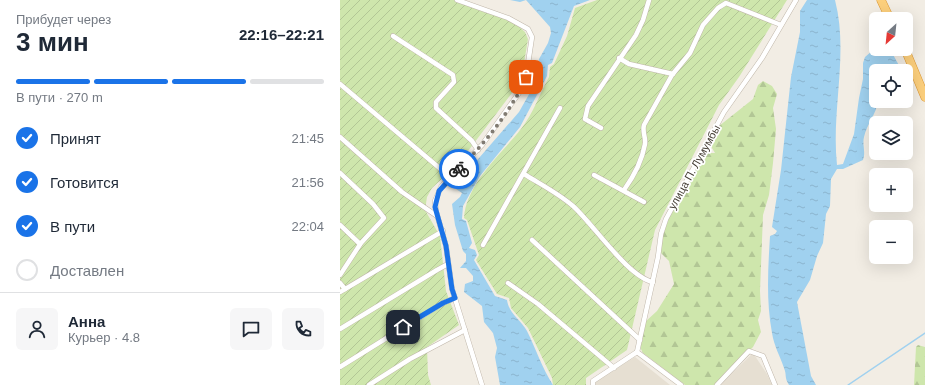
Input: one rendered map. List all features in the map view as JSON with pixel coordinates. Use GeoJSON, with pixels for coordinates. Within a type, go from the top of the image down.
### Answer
{"type":"FeatureCollection","features":[{"type":"Feature","properties":{"kind":"highway"},"geometry":{"type":"LineString","coordinates":[[881,0],[887,12]]}},
{"type":"Feature","properties":{"kind":"highway"},"geometry":{"type":"LineString","coordinates":[[908,56],[925,97]]}},
{"type":"Feature","properties":{"kind":"street"},"geometry":{"type":"LineString","coordinates":[[457,0],[494,12],[520,24],[528,29],[532,37],[525,83],[498,125],[478,150],[450,177],[437,196],[435,207],[443,231],[455,298],[482,385]]}},
{"type":"Feature","properties":{"kind":"street"},"geometry":{"type":"LineString","coordinates":[[601,128],[584,117],[592,97],[641,26],[649,0]]}},
{"type":"Feature","properties":{"kind":"street","name":"улица П. Лумумбы"},"geometry":{"type":"LineString","coordinates":[[637,352],[653,282],[661,234],[666,219],[724,112],[762,58],[796,0]]}},
{"type":"Feature","properties":{"kind":"street"},"geometry":{"type":"LineString","coordinates":[[624,190],[636,173],[642,154],[645,143],[643,129],[644,125],[673,74],[690,53],[703,25],[722,4],[730,4],[781,25]]}},
{"type":"Feature","properties":{"kind":"street"},"geometry":{"type":"LineString","coordinates":[[393,36],[453,75],[454,82],[436,102],[436,108],[472,141],[478,150]]}},
{"type":"Feature","properties":{"kind":"street"},"geometry":{"type":"LineString","coordinates":[[620,58],[629,64],[673,74]]}},
{"type":"Feature","properties":{"kind":"street"},"geometry":{"type":"LineString","coordinates":[[340,84],[450,177]]}},
{"type":"Feature","properties":{"kind":"street"},"geometry":{"type":"LineString","coordinates":[[483,244],[560,108]]}},
{"type":"Feature","properties":{"kind":"street"},"geometry":{"type":"LineString","coordinates":[[340,137],[402,192],[437,216]]}},
{"type":"Feature","properties":{"kind":"street"},"geometry":{"type":"LineString","coordinates":[[340,173],[373,204],[384,218],[360,244],[340,276]]}},
{"type":"Feature","properties":{"kind":"street"},"geometry":{"type":"LineString","coordinates":[[524,174],[572,205],[632,271],[641,278],[653,282]]}},
{"type":"Feature","properties":{"kind":"street"},"geometry":{"type":"LineString","coordinates":[[594,174],[644,202]]}},
{"type":"Feature","properties":{"kind":"street"},"geometry":{"type":"LineString","coordinates":[[340,225],[360,244]]}},
{"type":"Feature","properties":{"kind":"street"},"geometry":{"type":"LineString","coordinates":[[340,292],[443,231]]}},
{"type":"Feature","properties":{"kind":"street"},"geometry":{"type":"LineString","coordinates":[[532,240],[640,340]]}},
{"type":"Feature","properties":{"kind":"street"},"geometry":{"type":"LineString","coordinates":[[340,329],[425,276],[448,264]]}},
{"type":"Feature","properties":{"kind":"street"},"geometry":{"type":"LineString","coordinates":[[340,283],[345,289]]}},
{"type":"Feature","properties":{"kind":"street"},"geometry":{"type":"LineString","coordinates":[[508,283],[538,304],[614,368]]}},
{"type":"Feature","properties":{"kind":"street"},"geometry":{"type":"LineString","coordinates":[[340,367],[437,307],[455,298]]}},
{"type":"Feature","properties":{"kind":"street"},"geometry":{"type":"LineString","coordinates":[[369,385],[410,359],[465,330]]}},
{"type":"Feature","properties":{"kind":"street"},"geometry":{"type":"LineString","coordinates":[[717,385],[749,351],[763,356],[775,385]]}},
{"type":"Feature","properties":{"kind":"street"},"geometry":{"type":"LineString","coordinates":[[593,385],[593,382],[637,352],[682,385]]}},
{"type":"Feature","properties":{"kind":"shaded area"},"geometry":{"type":"Polygon","coordinates":[[[753,353],[767,374],[772,385],[720,385],[753,353]]]}},
{"type":"Feature","properties":{"kind":"shaded area"},"geometry":{"type":"Polygon","coordinates":[[[635,357],[670,385],[595,385],[595,382],[635,357]]]}},
{"type":"Feature","properties":{"kind":"green space"},"geometry":{"type":"Polygon","coordinates":[[[340,0],[457,0],[514,22],[525,32],[528,39],[523,69],[515,89],[459,163],[432,188],[427,197],[425,210],[440,236],[446,291],[459,325],[427,347],[428,375],[431,385],[340,385],[340,0]]]}},
{"type":"Feature","properties":{"kind":"green space"},"geometry":{"type":"Polygon","coordinates":[[[597,0],[787,0],[739,77],[719,105],[655,230],[627,350],[586,378],[586,385],[553,385],[552,378],[528,328],[511,308],[509,298],[497,294],[476,260],[479,255],[467,220],[464,218],[466,205],[478,181],[521,129],[533,110],[549,77],[550,67],[554,64],[567,36],[575,8],[597,0]]]}},
{"type":"Feature","properties":{"kind":"green space"},"geometry":{"type":"Polygon","coordinates":[[[763,81],[772,86],[777,94],[773,108],[776,129],[773,163],[769,195],[763,215],[760,291],[761,311],[758,320],[761,332],[753,347],[716,385],[685,385],[643,353],[640,347],[645,322],[657,311],[674,284],[669,261],[660,252],[662,239],[671,213],[704,153],[715,153],[709,143],[719,126],[753,99],[758,85],[763,81]]]}},
{"type":"Feature","properties":{"kind":"green space"},"geometry":{"type":"Polygon","coordinates":[[[918,345],[925,347],[925,385],[914,385],[916,347],[918,345]]]}},
{"type":"Feature","properties":{"kind":"water"},"geometry":{"type":"Polygon","coordinates":[[[510,0],[526,0],[520,2],[510,0]]]}},
{"type":"Feature","properties":{"kind":"water"},"geometry":{"type":"Polygon","coordinates":[[[526,0],[590,0],[574,6],[552,63],[548,65],[547,76],[520,127],[480,176],[463,206],[462,219],[466,221],[472,243],[469,248],[475,250],[477,255],[474,260],[495,296],[507,300],[510,309],[527,331],[542,365],[553,385],[500,385],[495,357],[497,348],[493,333],[484,322],[482,306],[464,292],[465,284],[473,281],[473,276],[466,268],[460,268],[466,261],[466,254],[463,251],[455,225],[452,204],[460,197],[462,193],[456,189],[454,181],[461,178],[465,182],[468,179],[466,173],[519,112],[532,89],[539,59],[548,43],[551,33],[550,27],[526,0]]]}},
{"type":"Feature","properties":{"kind":"water"},"geometry":{"type":"Polygon","coordinates":[[[807,0],[835,0],[839,20],[840,41],[836,124],[837,165],[843,164],[854,134],[865,57],[869,54],[869,56],[894,56],[898,64],[869,64],[869,108],[876,108],[873,116],[869,116],[869,124],[863,143],[863,160],[843,169],[837,169],[831,179],[830,206],[826,214],[823,243],[817,256],[810,280],[797,302],[811,376],[816,385],[789,385],[774,342],[768,297],[770,236],[775,234],[777,231],[772,227],[781,170],[791,77],[800,32],[800,11],[807,0]]]}},
{"type":"Feature","properties":{"kind":"waterway"},"geometry":{"type":"LineString","coordinates":[[848,385],[925,333]]}},
{"type":"Feature","properties":{"kind":"way so far"},"geometry":{"type":"LineString","coordinates":[[459,169],[482,145],[498,125],[521,90],[525,83],[526,77]]}},
{"type":"Feature","properties":{"kind":"route"},"geometry":{"type":"LineString","coordinates":[[403,327],[443,303],[455,298],[452,289],[446,246],[435,207],[435,201],[444,183],[459,169]]}}]}
